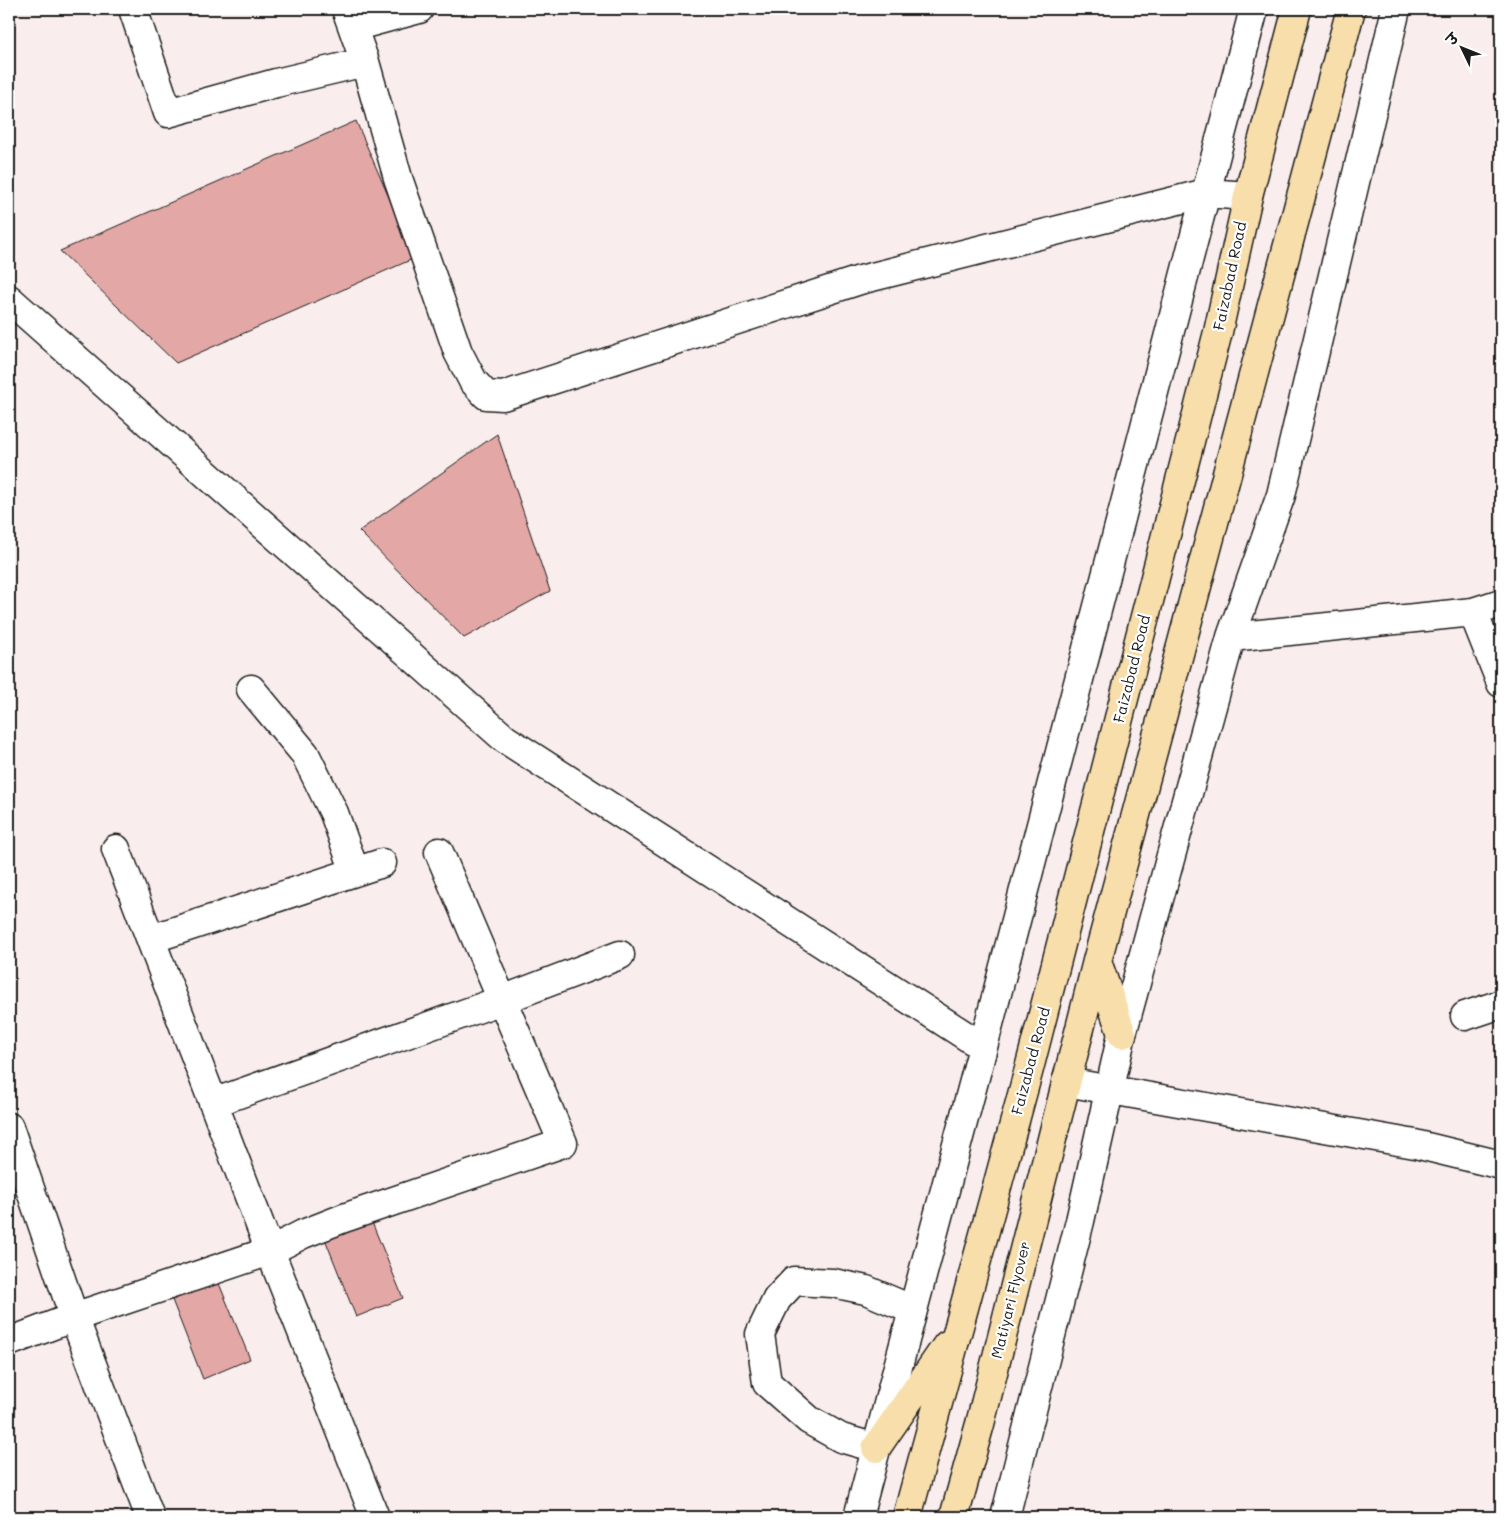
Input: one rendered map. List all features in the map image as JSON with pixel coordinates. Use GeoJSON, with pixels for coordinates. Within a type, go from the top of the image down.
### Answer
{"type":"FeatureCollection","features":[{"type":"Feature","properties":{"kind":"highway","name":"Faizabad Road"},"geometry":{"type":"LineString","coordinates":[[959,1327],[1021,1100],[1213,352],[1248,196],[1297,9]]}},
{"type":"Feature","properties":{"kind":"highway"},"geometry":{"type":"LineString","coordinates":[[1066,1082],[1351,9]]}},
{"type":"Feature","properties":{"kind":"highway"},"geometry":{"type":"LineString","coordinates":[[1097,961],[1122,1034]]}},
{"type":"Feature","properties":{"kind":"highway","name":"Matiyari Flyover"},"geometry":{"type":"LineString","coordinates":[[954,1517],[980,1424],[1066,1082]]}},
{"type":"Feature","properties":{"kind":"highway"},"geometry":{"type":"LineString","coordinates":[[907,1517],[959,1327]]}},
{"type":"Feature","properties":{"kind":"highway"},"geometry":{"type":"LineString","coordinates":[[876,1448],[959,1327]]}},
{"type":"Feature","properties":{"kind":"street"},"geometry":{"type":"LineString","coordinates":[[133,9],[168,113],[276,83],[364,62]]}},
{"type":"Feature","properties":{"kind":"street"},"geometry":{"type":"LineString","coordinates":[[419,9],[349,18],[398,178],[458,352],[473,381],[486,395],[503,396],[860,280],[1206,193],[1248,196]]}},
{"type":"Feature","properties":{"kind":"street"},"geometry":{"type":"LineString","coordinates":[[858,1517],[983,1047],[1254,9]]}},
{"type":"Feature","properties":{"kind":"street"},"geometry":{"type":"LineString","coordinates":[[1005,1517],[1080,1222],[1122,1034],[1231,637],[1281,495],[1396,9]]}},
{"type":"Feature","properties":{"kind":"street"},"geometry":{"type":"LineString","coordinates":[[9,299],[505,739],[983,1047]]}},
{"type":"Feature","properties":{"kind":"street"},"geometry":{"type":"LineString","coordinates":[[1231,637],[1473,612],[1501,604]]}},
{"type":"Feature","properties":{"kind":"street"},"geometry":{"type":"LineString","coordinates":[[1473,612],[1501,684]]}},
{"type":"Feature","properties":{"kind":"street"},"geometry":{"type":"LineString","coordinates":[[250,689],[305,754],[334,813],[355,872]]}},
{"type":"Feature","properties":{"kind":"street"},"geometry":{"type":"LineString","coordinates":[[116,849],[270,1252],[375,1517]]}},
{"type":"Feature","properties":{"kind":"street"},"geometry":{"type":"LineString","coordinates":[[9,1342],[74,1317],[270,1252],[303,1234],[344,1218],[563,1143],[439,852]]}},
{"type":"Feature","properties":{"kind":"street"},"geometry":{"type":"LineString","coordinates":[[150,939],[382,864]]}},
{"type":"Feature","properties":{"kind":"street"},"geometry":{"type":"LineString","coordinates":[[213,1103],[502,1000],[620,955]]}},
{"type":"Feature","properties":{"kind":"street"},"geometry":{"type":"LineString","coordinates":[[1465,1016],[1501,1004]]}},
{"type":"Feature","properties":{"kind":"street"},"geometry":{"type":"LineString","coordinates":[[1066,1082],[1109,1088],[1415,1144],[1501,1165]]}},
{"type":"Feature","properties":{"kind":"street"},"geometry":{"type":"LineString","coordinates":[[9,1127],[74,1317],[150,1517]]}},
{"type":"Feature","properties":{"kind":"street"},"geometry":{"type":"LineString","coordinates":[[876,1448],[841,1438],[809,1420],[767,1384],[760,1334],[777,1299],[794,1281],[833,1284],[866,1290],[913,1310]]}},
{"type":"Feature","properties":{"kind":"building"},"geometry":{"type":"Polygon","coordinates":[[[356,121],[415,258],[176,363],[60,251],[356,121]]]}},
{"type":"Feature","properties":{"kind":"building"},"geometry":{"type":"Polygon","coordinates":[[[497,434],[550,591],[464,638],[359,531],[497,434]]]}},
{"type":"Feature","properties":{"kind":"building"},"geometry":{"type":"Polygon","coordinates":[[[371,1220],[403,1298],[356,1317],[325,1239],[371,1220]]]}},
{"type":"Feature","properties":{"kind":"building"},"geometry":{"type":"Polygon","coordinates":[[[218,1281],[250,1359],[203,1379],[172,1300],[218,1281]]]}}]}
